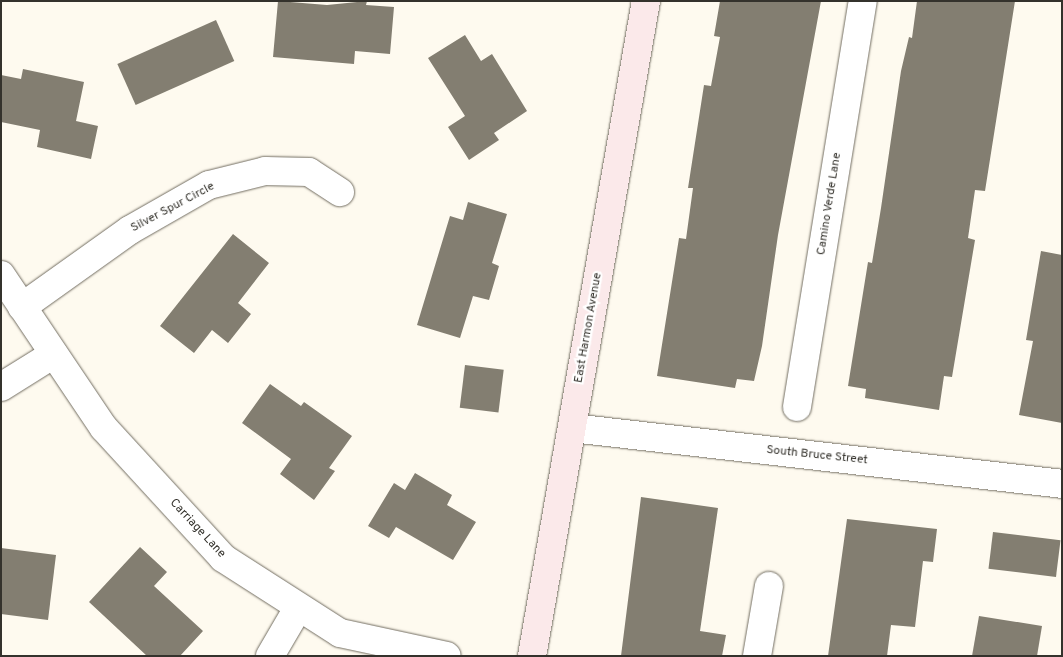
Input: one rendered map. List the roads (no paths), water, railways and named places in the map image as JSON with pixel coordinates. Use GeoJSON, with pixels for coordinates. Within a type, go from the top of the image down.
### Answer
{"type":"FeatureCollection","features":[{"type":"Feature","properties":{"kind":"main road","name":"East Harmon Avenue"},"geometry":{"type":"LineString","coordinates":[[532,656],[646,1]]}},
{"type":"Feature","properties":{"kind":"street","name":"Camino Verde Lane"},"geometry":{"type":"LineString","coordinates":[[797,407],[863,1]]}},
{"type":"Feature","properties":{"kind":"street","name":"Silver Spur Circle"},"geometry":{"type":"LineString","coordinates":[[22,307],[130,230],[210,186],[265,171],[309,172],[340,192]]}},
{"type":"Feature","properties":{"kind":"street","name":"Carriage Lane"},"geometry":{"type":"LineString","coordinates":[[1,275],[104,428],[223,558],[298,608],[340,633],[447,656]]}},
{"type":"Feature","properties":{"kind":"street"},"geometry":{"type":"LineString","coordinates":[[1,387],[54,354]]}},
{"type":"Feature","properties":{"kind":"street","name":"South Bruce Street"},"geometry":{"type":"LineString","coordinates":[[572,428],[1062,484]]}},
{"type":"Feature","properties":{"kind":"street"},"geometry":{"type":"LineString","coordinates":[[757,656],[769,586]]}},
{"type":"Feature","properties":{"kind":"street"},"geometry":{"type":"LineString","coordinates":[[270,656],[298,608]]}}]}
